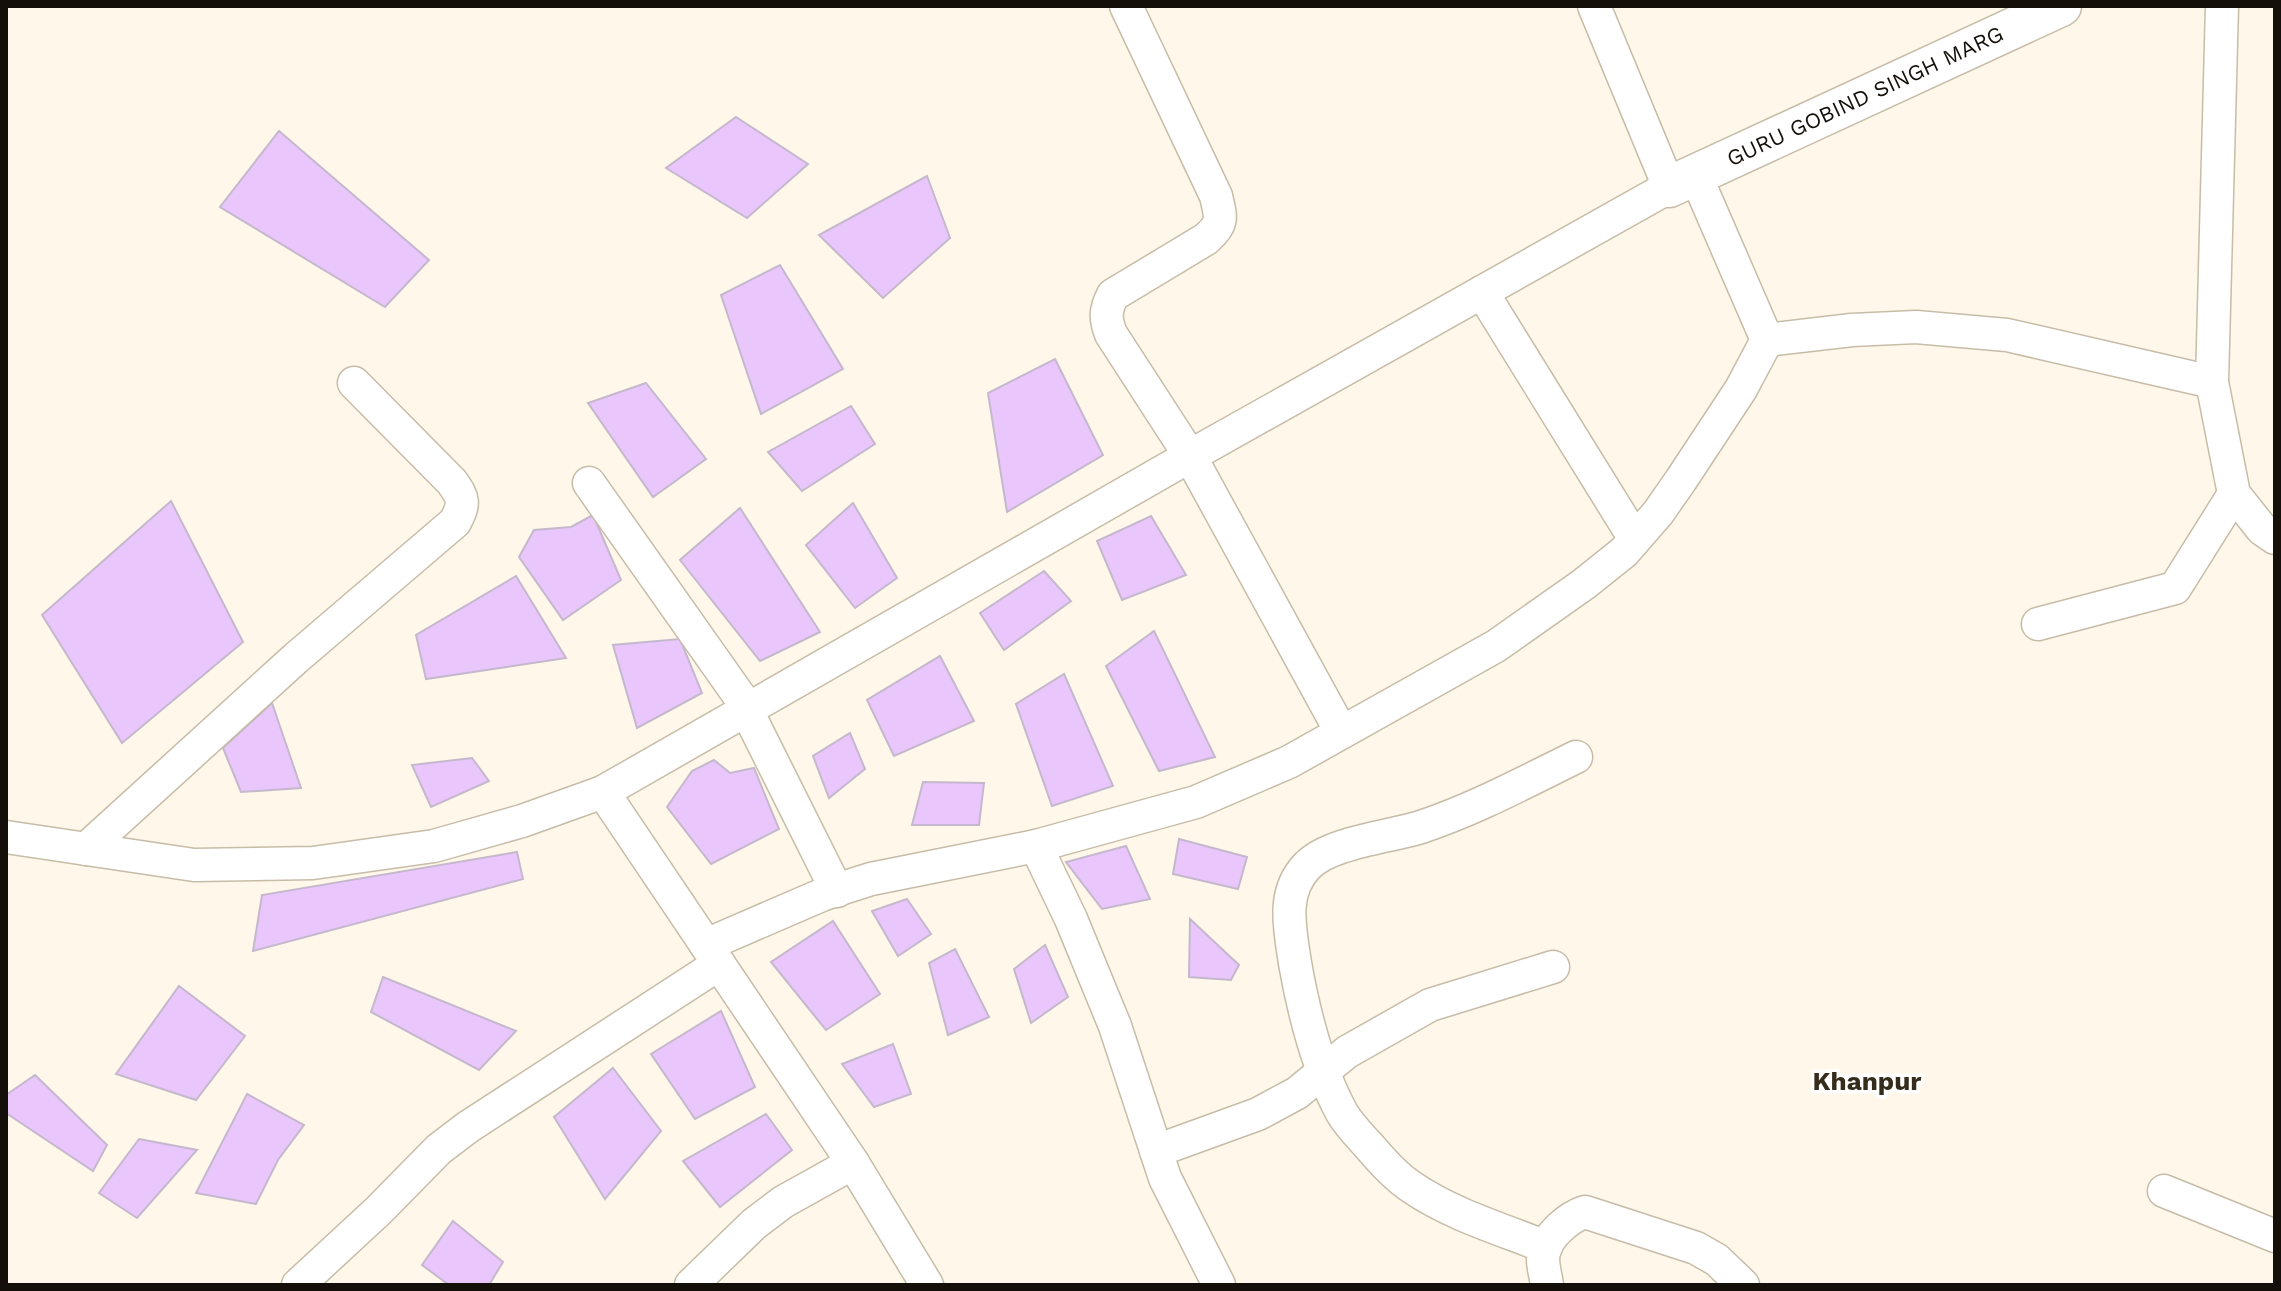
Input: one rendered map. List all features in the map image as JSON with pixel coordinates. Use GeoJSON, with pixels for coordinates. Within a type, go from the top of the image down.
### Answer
{"type":"FeatureCollection","features":[{"type":"Feature","properties":{"kind":"street"},"geometry":{"type":"LineString","coordinates":[[1126,6],[1216,196],[1221,219],[1217,230],[1206,239],[1113,295],[1105,319],[1111,334],[1190,456],[1333,717]]}},
{"type":"Feature","properties":{"kind":"street"},"geometry":{"type":"LineString","coordinates":[[1594,6],[1767,340]]}},
{"type":"Feature","properties":{"kind":"street","name":"GURU GOBIND SINGH MARG"},"geometry":{"type":"LineString","coordinates":[[1682,180],[2061,6]]}},
{"type":"Feature","properties":{"kind":"street"},"geometry":{"type":"LineString","coordinates":[[2222,6],[2212,382],[2234,494],[2262,529],[2275,538]]}},
{"type":"Feature","properties":{"kind":"street"},"geometry":{"type":"LineString","coordinates":[[6,837],[194,865],[313,863],[434,846],[522,821],[603,792],[1190,456],[1682,180]]}},
{"type":"Feature","properties":{"kind":"street"},"geometry":{"type":"LineString","coordinates":[[1482,292],[1635,539]]}},
{"type":"Feature","properties":{"kind":"street"},"geometry":{"type":"LineString","coordinates":[[1767,340],[1852,330],[1916,327],[2007,335],[2212,382]]}},
{"type":"Feature","properties":{"kind":"street"},"geometry":{"type":"LineString","coordinates":[[298,1285],[439,1149],[713,954],[837,891],[871,879],[1036,846],[1196,802],[1289,762],[1496,646],[1624,552],[1681,480],[1741,389],[1767,340]]}},
{"type":"Feature","properties":{"kind":"street"},"geometry":{"type":"LineString","coordinates":[[86,849],[296,658],[455,522],[462,509],[462,497],[452,482],[354,383]]}},
{"type":"Feature","properties":{"kind":"street"},"geometry":{"type":"LineString","coordinates":[[589,483],[740,697],[837,891]]}},
{"type":"Feature","properties":{"kind":"street"},"geometry":{"type":"LineString","coordinates":[[2038,624],[2175,588],[2234,494]]}},
{"type":"Feature","properties":{"kind":"street"},"geometry":{"type":"LineString","coordinates":[[1546,1247],[1457,1212],[1411,1187],[1381,1160],[1344,1116],[1323,1073],[1301,999],[1291,935],[1289,896],[1294,882],[1309,863],[1338,848],[1421,827],[1498,796],[1576,757]]}},
{"type":"Feature","properties":{"kind":"street"},"geometry":{"type":"LineString","coordinates":[[603,792],[853,1163],[927,1285]]}},
{"type":"Feature","properties":{"kind":"street"},"geometry":{"type":"LineString","coordinates":[[1036,846],[1071,919],[1115,1026],[1165,1178],[1219,1285]]}},
{"type":"Feature","properties":{"kind":"street"},"geometry":{"type":"LineString","coordinates":[[1156,1151],[1258,1114],[1297,1093],[1347,1052],[1430,1005],[1553,967]]}},
{"type":"Feature","properties":{"kind":"street"},"geometry":{"type":"LineString","coordinates":[[691,1285],[744,1233],[783,1202],[853,1163]]}},
{"type":"Feature","properties":{"kind":"street"},"geometry":{"type":"LineString","coordinates":[[2164,1191],[2275,1236]]}},
{"type":"Feature","properties":{"kind":"street"},"geometry":{"type":"LineString","coordinates":[[1547,1285],[1543,1262],[1546,1247],[1570,1218],[1585,1212],[1696,1248],[1717,1260],[1743,1285]]}},
{"type":"Feature","properties":{"kind":"building"},"geometry":{"type":"Polygon","coordinates":[[[736,117],[808,164],[747,218],[666,168],[736,117]]]}},
{"type":"Feature","properties":{"kind":"building"},"geometry":{"type":"Polygon","coordinates":[[[279,131],[429,260],[385,307],[220,207],[279,131]]]}},
{"type":"Feature","properties":{"kind":"building"},"geometry":{"type":"Polygon","coordinates":[[[927,176],[950,238],[883,298],[819,235],[927,176]]]}},
{"type":"Feature","properties":{"kind":"building"},"geometry":{"type":"Polygon","coordinates":[[[780,265],[843,369],[761,414],[721,295],[780,265]]]}},
{"type":"Feature","properties":{"kind":"building"},"geometry":{"type":"Polygon","coordinates":[[[1055,359],[1103,455],[1007,512],[988,393],[1055,359]]]}},
{"type":"Feature","properties":{"kind":"building"},"geometry":{"type":"Polygon","coordinates":[[[646,383],[706,459],[653,497],[588,403],[646,383]]]}},
{"type":"Feature","properties":{"kind":"building"},"geometry":{"type":"Polygon","coordinates":[[[851,406],[875,444],[802,491],[768,452],[851,406]]]}},
{"type":"Feature","properties":{"kind":"building"},"geometry":{"type":"Polygon","coordinates":[[[171,501],[243,642],[122,743],[42,615],[171,501]]]}},
{"type":"Feature","properties":{"kind":"building"},"geometry":{"type":"Polygon","coordinates":[[[853,503],[897,578],[855,608],[806,545],[853,503]]]}},
{"type":"Feature","properties":{"kind":"building"},"geometry":{"type":"Polygon","coordinates":[[[740,508],[820,632],[760,661],[680,560],[740,508]]]}},
{"type":"Feature","properties":{"kind":"building"},"geometry":{"type":"Polygon","coordinates":[[[593,515],[621,580],[563,620],[519,557],[534,530],[571,527],[593,515]]]}},
{"type":"Feature","properties":{"kind":"building"},"geometry":{"type":"Polygon","coordinates":[[[1151,516],[1186,575],[1122,600],[1097,541],[1151,516]]]}},
{"type":"Feature","properties":{"kind":"building"},"geometry":{"type":"Polygon","coordinates":[[[1044,571],[1071,601],[1004,650],[980,613],[1044,571]]]}},
{"type":"Feature","properties":{"kind":"building"},"geometry":{"type":"Polygon","coordinates":[[[516,576],[566,658],[426,679],[416,635],[516,576]]]}},
{"type":"Feature","properties":{"kind":"building"},"geometry":{"type":"Polygon","coordinates":[[[1154,631],[1215,757],[1159,771],[1106,666],[1154,631]]]}},
{"type":"Feature","properties":{"kind":"building"},"geometry":{"type":"Polygon","coordinates":[[[680,639],[702,693],[637,728],[613,645],[680,639]]]}},
{"type":"Feature","properties":{"kind":"building"},"geometry":{"type":"Polygon","coordinates":[[[940,656],[974,721],[894,756],[867,700],[940,656]]]}},
{"type":"Feature","properties":{"kind":"building"},"geometry":{"type":"Polygon","coordinates":[[[1064,674],[1113,786],[1052,806],[1016,704],[1064,674]]]}},
{"type":"Feature","properties":{"kind":"building"},"geometry":{"type":"Polygon","coordinates":[[[272,703],[301,788],[241,792],[223,748],[272,703]]]}},
{"type":"Feature","properties":{"kind":"building"},"geometry":{"type":"Polygon","coordinates":[[[850,733],[865,769],[829,798],[813,756],[850,733]]]}},
{"type":"Feature","properties":{"kind":"building"},"geometry":{"type":"Polygon","coordinates":[[[472,758],[489,781],[431,807],[412,765],[472,758]]]}},
{"type":"Feature","properties":{"kind":"building"},"geometry":{"type":"Polygon","coordinates":[[[714,760],[730,773],[754,768],[779,829],[711,864],[667,807],[692,771],[714,760]]]}},
{"type":"Feature","properties":{"kind":"building"},"geometry":{"type":"Polygon","coordinates":[[[923,782],[984,783],[979,825],[912,825],[923,782]]]}},
{"type":"Feature","properties":{"kind":"building"},"geometry":{"type":"Polygon","coordinates":[[[1179,839],[1247,857],[1238,889],[1173,874],[1179,839]]]}},
{"type":"Feature","properties":{"kind":"building"},"geometry":{"type":"Polygon","coordinates":[[[1126,846],[1150,899],[1102,909],[1066,862],[1126,846]]]}},
{"type":"Feature","properties":{"kind":"building"},"geometry":{"type":"Polygon","coordinates":[[[517,852],[523,879],[253,951],[262,895],[517,852]]]}},
{"type":"Feature","properties":{"kind":"building"},"geometry":{"type":"Polygon","coordinates":[[[907,899],[931,934],[898,956],[872,911],[907,899]]]}},
{"type":"Feature","properties":{"kind":"building"},"geometry":{"type":"Polygon","coordinates":[[[1190,919],[1239,965],[1231,980],[1189,977],[1190,919]]]}},
{"type":"Feature","properties":{"kind":"building"},"geometry":{"type":"Polygon","coordinates":[[[833,921],[880,994],[826,1030],[771,962],[833,921]]]}},
{"type":"Feature","properties":{"kind":"building"},"geometry":{"type":"Polygon","coordinates":[[[1045,945],[1068,997],[1031,1023],[1014,969],[1045,945]]]}},
{"type":"Feature","properties":{"kind":"building"},"geometry":{"type":"Polygon","coordinates":[[[955,949],[989,1017],[948,1035],[929,963],[955,949]]]}},
{"type":"Feature","properties":{"kind":"building"},"geometry":{"type":"Polygon","coordinates":[[[383,977],[516,1031],[479,1070],[371,1012],[383,977]]]}},
{"type":"Feature","properties":{"kind":"building"},"geometry":{"type":"Polygon","coordinates":[[[179,986],[245,1036],[196,1100],[116,1074],[179,986]]]}},
{"type":"Feature","properties":{"kind":"building"},"geometry":{"type":"Polygon","coordinates":[[[721,1011],[755,1087],[695,1119],[651,1054],[721,1011]]]}},
{"type":"Feature","properties":{"kind":"building"},"geometry":{"type":"Polygon","coordinates":[[[893,1044],[911,1094],[874,1107],[842,1064],[893,1044]]]}},
{"type":"Feature","properties":{"kind":"building"},"geometry":{"type":"Polygon","coordinates":[[[613,1068],[661,1131],[605,1199],[554,1117],[613,1068]]]}},
{"type":"Feature","properties":{"kind":"building"},"geometry":{"type":"Polygon","coordinates":[[[35,1075],[107,1145],[93,1171],[6,1113],[6,1095],[35,1075]]]}},
{"type":"Feature","properties":{"kind":"building"},"geometry":{"type":"Polygon","coordinates":[[[247,1094],[304,1125],[278,1160],[256,1204],[196,1193],[247,1094]]]}},
{"type":"Feature","properties":{"kind":"building"},"geometry":{"type":"Polygon","coordinates":[[[766,1114],[792,1150],[720,1207],[683,1161],[766,1114]]]}},
{"type":"Feature","properties":{"kind":"building"},"geometry":{"type":"Polygon","coordinates":[[[139,1139],[197,1150],[137,1218],[99,1193],[139,1139]]]}},
{"type":"Feature","properties":{"kind":"building"},"geometry":{"type":"Polygon","coordinates":[[[453,1221],[503,1262],[489,1285],[449,1285],[422,1265],[453,1221]]]}},
{"type":"Feature","properties":{"kind":"district","name":"Khanpur"},"geometry":{"type":"Point","coordinates":[1867,1081]}}]}
